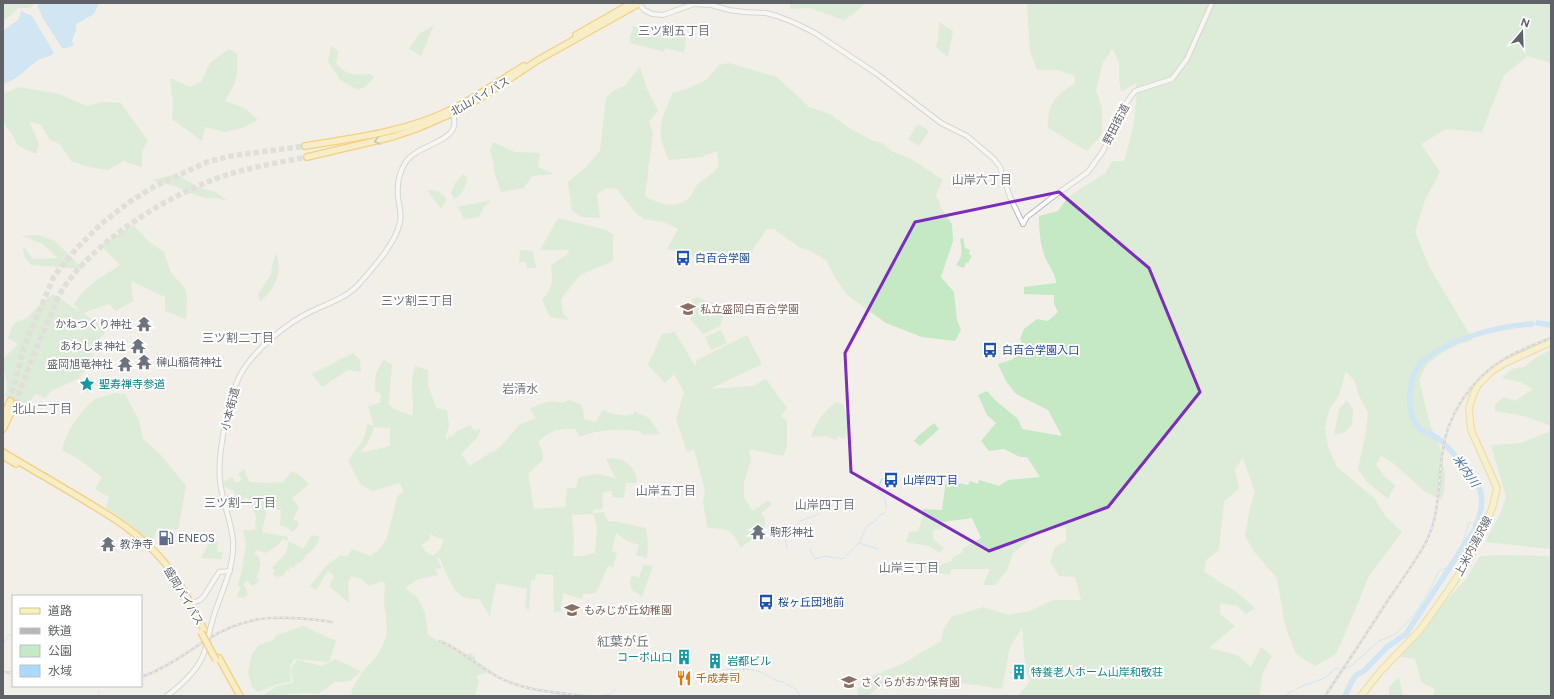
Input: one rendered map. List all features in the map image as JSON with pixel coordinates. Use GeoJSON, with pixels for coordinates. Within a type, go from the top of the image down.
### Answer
{"type":"FeatureCollection","features":[{"type":"Feature","properties":{"kind":"highway","name":"北山バイパス"},"geometry":{"type":"LineString","coordinates":[[305,146],[390,132],[452,112],[538,56],[632,3]]}},
{"type":"Feature","properties":{"kind":"highway","name":"北山バイパス"},"geometry":{"type":"LineString","coordinates":[[307,156],[392,137],[416,129],[484,96],[538,60],[640,3]]}},
{"type":"Feature","properties":{"kind":"highway"},"geometry":{"type":"LineString","coordinates":[[3,417],[13,403],[3,429]]}},
{"type":"Feature","properties":{"kind":"highway","name":"盛岡バイパス"},"geometry":{"type":"LineString","coordinates":[[3,452],[115,519],[152,549],[164,562],[178,582],[202,631],[240,696]]}},
{"type":"Feature","properties":{"kind":"highway","name":"盛岡バイパス"},"geometry":{"type":"LineString","coordinates":[[3,456],[102,514],[130,533],[164,566],[189,605]]}},
{"type":"Feature","properties":{"kind":"highway","name":"盛岡バイパス"},"geometry":{"type":"LineString","coordinates":[[218,659],[236,696]]}},
{"type":"Feature","properties":{"kind":"main road","name":"上米内湯沢線"},"geometry":{"type":"LineString","coordinates":[[1361,696],[1379,673],[1420,630],[1450,588],[1472,554],[1492,509],[1497,488],[1471,430],[1469,408],[1474,393],[1484,379],[1498,367],[1551,342]]}},
{"type":"Feature","properties":{"kind":"street","name":"野田街道"},"geometry":{"type":"LineString","coordinates":[[640,3],[644,10],[652,14],[663,15],[694,4],[711,5],[744,12],[766,13],[795,23],[815,33],[893,86],[940,123],[967,136],[994,159],[1000,167],[1010,197],[1023,224],[1028,217],[1054,196],[1088,172],[1103,151],[1122,109],[1135,91],[1172,79],[1187,59],[1212,3]]}},
{"type":"Feature","properties":{"kind":"street","name":"小本街道"},"geometry":{"type":"LineString","coordinates":[[167,696],[184,683],[201,659],[230,570],[233,539],[222,494],[219,467],[229,409],[238,379],[250,361],[267,342],[301,317],[342,297],[358,286],[387,250],[395,236],[400,221],[398,180],[405,162],[419,151],[451,134],[454,128],[455,120],[452,112]]}},
{"type":"Feature","properties":{"kind":"street"},"geometry":{"type":"LineString","coordinates":[[189,605],[200,600],[204,596],[219,572],[230,570]]}},
{"type":"Feature","properties":{"kind":"highlighted area"},"geometry":{"type":"Polygon","coordinates":[[[1059,192],[1149,268],[1200,392],[1108,507],[989,551],[851,472],[845,353],[915,222],[1059,192]]]}},
{"type":"Feature","properties":{"kind":"green space"},"geometry":{"type":"Polygon","coordinates":[[[3,3],[35,3],[29,8],[18,8],[3,21],[3,3]]]}},
{"type":"Feature","properties":{"kind":"green space"},"geometry":{"type":"Polygon","coordinates":[[[790,3],[865,3],[856,12],[844,20],[810,8],[791,9],[790,3]]]}},
{"type":"Feature","properties":{"kind":"green space"},"geometry":{"type":"Polygon","coordinates":[[[1027,3],[1551,3],[1551,63],[1528,56],[1504,75],[1482,132],[1446,129],[1421,144],[1440,172],[1425,200],[1415,232],[1430,268],[1473,340],[1459,344],[1442,353],[1427,364],[1419,380],[1430,424],[1440,448],[1445,474],[1444,492],[1441,500],[1423,490],[1393,463],[1381,456],[1376,464],[1384,476],[1395,485],[1388,499],[1367,482],[1358,469],[1366,432],[1368,412],[1358,394],[1355,381],[1345,371],[1338,397],[1329,410],[1325,428],[1328,447],[1337,467],[1374,498],[1386,517],[1402,532],[1369,576],[1336,654],[1315,666],[1296,654],[1285,625],[1277,578],[1255,553],[1245,536],[1250,507],[1255,492],[1243,458],[1235,469],[1239,489],[1224,501],[1219,550],[1206,560],[1204,571],[1235,591],[1255,608],[1246,614],[1237,606],[1220,603],[1220,614],[1235,626],[1209,648],[1237,655],[1251,667],[1261,647],[1272,656],[1263,672],[1259,696],[1018,696],[1030,681],[1026,669],[1022,628],[1010,647],[1002,689],[963,683],[947,688],[910,679],[878,687],[869,696],[858,696],[857,689],[870,677],[902,664],[941,641],[943,630],[951,617],[983,607],[1008,615],[1030,611],[1053,600],[1081,600],[1075,577],[1059,576],[1050,561],[1055,547],[1066,541],[1066,527],[1042,530],[1013,553],[1007,570],[995,585],[983,585],[990,569],[952,569],[949,575],[933,572],[942,564],[952,561],[952,558],[963,552],[962,549],[981,538],[972,518],[943,522],[942,529],[933,530],[933,539],[944,548],[940,553],[929,546],[906,542],[909,532],[918,531],[922,519],[923,509],[942,510],[946,481],[968,485],[970,481],[978,484],[979,480],[999,486],[1008,480],[1040,477],[1027,457],[1020,457],[1004,449],[989,451],[981,441],[996,423],[987,415],[978,395],[987,391],[995,400],[1018,419],[1022,429],[1062,436],[1048,410],[1016,394],[1006,381],[998,364],[1011,360],[1026,351],[1020,339],[1024,329],[1037,319],[1048,321],[1058,312],[1054,304],[1054,295],[1024,294],[1024,287],[1056,283],[1055,275],[1045,258],[1040,235],[1039,216],[1058,211],[1068,197],[1105,173],[1112,161],[1124,161],[1132,132],[1136,103],[1136,83],[1121,92],[1119,63],[1113,49],[1103,62],[1096,90],[1102,108],[1102,134],[1087,151],[1048,128],[1048,119],[1051,106],[1058,96],[1075,83],[1075,76],[1058,70],[1037,70],[1030,51],[1027,3]]]}},
{"type":"Feature","properties":{"kind":"green space"},"geometry":{"type":"Polygon","coordinates":[[[939,22],[953,31],[948,57],[935,46],[938,42],[939,22]]]}},
{"type":"Feature","properties":{"kind":"green space"},"geometry":{"type":"Polygon","coordinates":[[[434,25],[421,56],[409,49],[419,34],[434,25]]]}},
{"type":"Feature","properties":{"kind":"green space"},"geometry":{"type":"Polygon","coordinates":[[[650,25],[686,37],[684,53],[665,48],[664,52],[630,43],[633,26],[648,31],[650,25]]]}},
{"type":"Feature","properties":{"kind":"green space"},"geometry":{"type":"Polygon","coordinates":[[[331,46],[338,51],[336,64],[345,71],[360,75],[370,74],[374,77],[366,86],[358,90],[340,80],[328,61],[331,46]]]}},
{"type":"Feature","properties":{"kind":"green space"},"geometry":{"type":"Polygon","coordinates":[[[229,49],[237,54],[237,69],[236,79],[225,101],[246,109],[258,120],[242,128],[224,132],[205,127],[202,141],[172,119],[173,102],[170,78],[190,87],[201,82],[210,63],[229,49]]]}},
{"type":"Feature","properties":{"kind":"green space"},"geometry":{"type":"Polygon","coordinates":[[[729,63],[777,77],[809,107],[830,114],[849,128],[871,140],[882,143],[891,151],[911,159],[943,180],[936,195],[941,208],[952,224],[953,241],[941,277],[954,292],[957,320],[961,330],[955,341],[922,337],[886,323],[847,295],[833,274],[827,261],[811,251],[799,247],[774,229],[767,229],[755,246],[749,259],[728,261],[667,249],[678,229],[664,222],[644,219],[635,212],[617,189],[606,188],[597,194],[600,218],[582,217],[572,211],[568,182],[584,169],[600,151],[606,98],[613,91],[624,86],[640,67],[647,89],[658,111],[649,122],[653,133],[645,196],[661,203],[673,205],[684,202],[689,198],[695,187],[714,172],[719,165],[717,151],[701,157],[669,160],[662,141],[662,119],[673,93],[689,88],[706,80],[719,65],[729,63]]]}},
{"type":"Feature","properties":{"kind":"green space"},"geometry":{"type":"Polygon","coordinates":[[[19,87],[59,94],[87,106],[103,102],[121,103],[148,141],[142,151],[142,167],[123,161],[108,170],[88,167],[71,161],[60,144],[50,140],[41,125],[29,121],[39,144],[36,154],[18,146],[12,134],[3,122],[3,94],[19,87]]]}},
{"type":"Feature","properties":{"kind":"green space"},"geometry":{"type":"Polygon","coordinates":[[[918,124],[929,131],[919,146],[908,139],[918,124]]]}},
{"type":"Feature","properties":{"kind":"green space"},"geometry":{"type":"Polygon","coordinates":[[[493,142],[515,152],[540,153],[538,167],[554,174],[532,176],[524,188],[501,192],[495,175],[490,150],[493,142]]]}},
{"type":"Feature","properties":{"kind":"green space"},"geometry":{"type":"Polygon","coordinates":[[[177,174],[196,186],[215,192],[228,201],[217,198],[206,198],[189,193],[175,186],[151,180],[177,174]]]}},
{"type":"Feature","properties":{"kind":"green space"},"geometry":{"type":"Polygon","coordinates":[[[463,174],[468,178],[466,184],[462,193],[454,199],[451,193],[455,183],[463,174]]]}},
{"type":"Feature","properties":{"kind":"green space"},"geometry":{"type":"Polygon","coordinates":[[[427,190],[438,191],[447,199],[441,209],[427,190]]]}},
{"type":"Feature","properties":{"kind":"green space"},"geometry":{"type":"Polygon","coordinates":[[[491,200],[484,207],[479,217],[464,219],[458,207],[491,200]]]}},
{"type":"Feature","properties":{"kind":"green space"},"geometry":{"type":"Polygon","coordinates":[[[558,218],[607,230],[613,235],[613,261],[580,275],[561,299],[563,314],[569,320],[550,317],[542,300],[550,288],[552,276],[551,265],[569,253],[568,250],[540,250],[558,218]]]}},
{"type":"Feature","properties":{"kind":"green space"},"geometry":{"type":"Polygon","coordinates":[[[133,225],[149,242],[164,252],[171,273],[185,288],[187,300],[186,319],[165,311],[165,297],[131,281],[133,301],[116,311],[109,304],[83,313],[99,324],[105,333],[90,349],[95,361],[78,379],[51,391],[45,398],[36,394],[25,406],[5,396],[7,382],[3,359],[18,344],[8,338],[12,327],[16,322],[27,318],[40,304],[53,294],[80,312],[74,304],[83,292],[94,282],[120,265],[101,245],[133,225]]]}},
{"type":"Feature","properties":{"kind":"green space"},"geometry":{"type":"Polygon","coordinates":[[[39,235],[55,241],[83,269],[31,265],[24,256],[23,246],[33,259],[58,258],[43,244],[22,236],[39,235]]]}},
{"type":"Feature","properties":{"kind":"green space"},"geometry":{"type":"Polygon","coordinates":[[[963,238],[965,248],[970,250],[969,254],[972,256],[968,263],[966,262],[964,268],[956,265],[960,259],[961,253],[960,239],[963,238]]]}},
{"type":"Feature","properties":{"kind":"green space"},"geometry":{"type":"Polygon","coordinates":[[[520,250],[533,251],[536,268],[527,268],[526,262],[519,262],[520,250]]]}},
{"type":"Feature","properties":{"kind":"green space"},"geometry":{"type":"Polygon","coordinates":[[[276,253],[279,267],[278,274],[274,286],[260,302],[258,294],[271,275],[276,253]]]}},
{"type":"Feature","properties":{"kind":"green space"},"geometry":{"type":"Polygon","coordinates":[[[696,297],[726,307],[720,326],[703,334],[690,318],[693,298],[695,299],[696,297]]]}},
{"type":"Feature","properties":{"kind":"green space"},"geometry":{"type":"Polygon","coordinates":[[[721,330],[727,343],[711,350],[705,337],[721,330]]]}},
{"type":"Feature","properties":{"kind":"green space"},"geometry":{"type":"Polygon","coordinates":[[[675,332],[695,366],[697,360],[747,335],[762,364],[710,389],[753,386],[766,379],[787,408],[781,416],[787,421],[787,447],[783,456],[749,449],[751,461],[744,482],[744,498],[753,511],[768,500],[772,504],[761,513],[765,519],[764,534],[741,547],[733,534],[728,531],[707,527],[703,502],[705,491],[694,449],[687,452],[676,419],[684,392],[674,374],[665,383],[648,365],[662,334],[675,332]]]}},
{"type":"Feature","properties":{"kind":"green space"},"geometry":{"type":"Polygon","coordinates":[[[1551,350],[1551,429],[1549,425],[1524,416],[1495,411],[1495,404],[1504,397],[1515,401],[1533,389],[1521,382],[1502,378],[1512,369],[1524,367],[1537,357],[1551,350]]]}},
{"type":"Feature","properties":{"kind":"green space"},"geometry":{"type":"Polygon","coordinates":[[[353,353],[360,360],[361,372],[348,370],[322,387],[312,374],[353,353]]]}},
{"type":"Feature","properties":{"kind":"green space"},"geometry":{"type":"Polygon","coordinates":[[[384,360],[392,365],[389,404],[394,409],[413,416],[412,380],[415,366],[428,370],[428,386],[436,406],[435,408],[447,410],[449,426],[445,438],[448,439],[449,435],[452,437],[457,431],[470,425],[475,431],[479,429],[481,431],[478,434],[479,436],[461,454],[470,466],[494,452],[505,442],[519,425],[536,418],[530,409],[549,402],[561,403],[569,400],[582,405],[584,419],[596,422],[603,410],[612,414],[628,416],[628,414],[633,415],[634,411],[649,418],[660,434],[644,435],[639,431],[617,430],[593,432],[580,437],[575,429],[564,429],[546,435],[538,442],[542,450],[543,460],[528,474],[534,509],[565,507],[567,488],[576,488],[578,478],[597,474],[616,479],[606,459],[612,458],[622,460],[627,463],[631,467],[636,477],[637,483],[626,483],[624,498],[613,497],[611,491],[603,492],[602,509],[593,510],[593,513],[604,512],[608,521],[646,528],[648,544],[647,558],[636,555],[639,545],[627,541],[616,533],[612,551],[617,553],[613,567],[608,566],[596,593],[583,594],[582,599],[563,593],[561,611],[554,613],[553,575],[536,574],[535,580],[531,580],[529,610],[525,608],[527,589],[496,583],[490,616],[479,599],[466,598],[457,592],[450,581],[440,558],[437,559],[442,568],[435,569],[438,575],[419,579],[405,588],[417,597],[425,613],[428,635],[463,656],[471,653],[476,658],[474,663],[489,672],[476,676],[479,681],[475,696],[351,696],[352,689],[363,671],[378,655],[386,638],[387,627],[384,602],[385,583],[382,581],[369,586],[360,578],[351,576],[348,584],[349,603],[329,586],[334,576],[328,571],[316,590],[310,586],[327,565],[341,555],[347,557],[352,549],[370,556],[377,551],[383,544],[390,529],[398,495],[403,493],[400,483],[373,491],[361,485],[348,461],[363,440],[367,424],[374,426],[368,406],[380,403],[381,394],[375,391],[375,382],[377,371],[384,360]],[[374,427],[372,435],[360,453],[390,446],[390,428],[374,427]],[[593,514],[572,515],[574,542],[573,556],[583,556],[595,553],[597,527],[593,514]],[[430,534],[430,539],[421,545],[426,552],[433,556],[440,549],[444,540],[430,534]]]}},
{"type":"Feature","properties":{"kind":"green space"},"geometry":{"type":"Polygon","coordinates":[[[114,393],[125,394],[139,420],[143,439],[160,454],[186,486],[178,530],[157,528],[152,545],[136,529],[106,508],[109,497],[95,489],[102,477],[80,460],[62,450],[67,436],[85,408],[96,399],[114,393]]]}},
{"type":"Feature","properties":{"kind":"green space"},"geometry":{"type":"Polygon","coordinates":[[[1347,400],[1353,409],[1352,425],[1345,432],[1334,435],[1339,409],[1347,400]]]}},
{"type":"Feature","properties":{"kind":"green space"},"geometry":{"type":"Polygon","coordinates":[[[837,402],[843,404],[846,414],[851,415],[844,439],[838,436],[836,440],[826,436],[811,437],[815,426],[821,417],[837,402]]]}},
{"type":"Feature","properties":{"kind":"green space"},"geometry":{"type":"Polygon","coordinates":[[[934,423],[939,429],[920,446],[914,441],[934,423]]]}},
{"type":"Feature","properties":{"kind":"green space"},"geometry":{"type":"Polygon","coordinates":[[[1551,431],[1551,549],[1485,542],[1500,514],[1506,497],[1491,445],[1521,443],[1551,431]]]}},
{"type":"Feature","properties":{"kind":"green space"},"geometry":{"type":"Polygon","coordinates":[[[244,469],[249,482],[283,482],[292,471],[300,475],[309,484],[292,498],[299,507],[293,520],[299,522],[297,528],[292,532],[288,528],[280,525],[281,510],[267,508],[262,532],[288,537],[287,541],[283,539],[278,545],[266,553],[256,550],[254,554],[258,556],[260,564],[256,578],[260,580],[253,586],[247,581],[243,585],[247,589],[246,592],[248,594],[243,598],[237,596],[241,587],[238,586],[246,544],[243,530],[255,530],[256,516],[248,498],[227,500],[226,496],[236,495],[232,490],[224,487],[223,482],[232,477],[236,483],[242,480],[238,474],[244,469]]]}},
{"type":"Feature","properties":{"kind":"green space"},"geometry":{"type":"Polygon","coordinates":[[[312,535],[320,537],[316,546],[300,563],[298,562],[293,568],[290,567],[289,571],[286,570],[283,577],[279,575],[278,578],[272,574],[275,571],[272,568],[286,553],[289,541],[303,549],[312,535]]]}},
{"type":"Feature","properties":{"kind":"green space"},"geometry":{"type":"Polygon","coordinates":[[[208,541],[218,542],[217,552],[223,552],[222,559],[201,558],[207,547],[208,541]]]}},
{"type":"Feature","properties":{"kind":"green space"},"geometry":{"type":"Polygon","coordinates":[[[1480,556],[1551,556],[1551,696],[1433,696],[1435,689],[1421,682],[1415,659],[1395,656],[1466,579],[1480,556]]]}},
{"type":"Feature","properties":{"kind":"green space"},"geometry":{"type":"Polygon","coordinates":[[[644,564],[653,566],[642,597],[632,590],[630,582],[632,575],[639,578],[644,564]]]}},
{"type":"Feature","properties":{"kind":"green space"},"geometry":{"type":"Polygon","coordinates":[[[303,626],[336,641],[329,662],[294,659],[290,667],[291,682],[277,684],[258,692],[252,687],[248,672],[252,654],[259,645],[273,640],[277,635],[303,626]]]}},
{"type":"Feature","properties":{"kind":"green space"},"geometry":{"type":"Polygon","coordinates":[[[335,659],[361,671],[350,681],[335,682],[318,694],[304,693],[266,696],[265,694],[277,686],[293,683],[291,668],[297,660],[322,666],[335,659]]]}},
{"type":"Feature","properties":{"kind":"green space"},"geometry":{"type":"Polygon","coordinates":[[[1399,677],[1403,696],[1389,696],[1389,687],[1399,677]]]}},
{"type":"Feature","properties":{"kind":"water"},"geometry":{"type":"Polygon","coordinates":[[[39,3],[99,3],[94,14],[76,24],[76,31],[72,40],[74,45],[67,48],[62,48],[43,18],[38,7],[39,3]]]}},
{"type":"Feature","properties":{"kind":"water"},"geometry":{"type":"Polygon","coordinates":[[[21,11],[32,16],[54,53],[35,62],[15,79],[3,84],[3,31],[19,19],[21,11]]]}},
{"type":"Feature","properties":{"kind":"waterway","name":"米内川"},"geometry":{"type":"LineString","coordinates":[[1538,323],[1551,325]]}},
{"type":"Feature","properties":{"kind":"waterway","name":"米内川"},"geometry":{"type":"LineString","coordinates":[[1345,696],[1356,675],[1364,671],[1387,647],[1406,634],[1475,529],[1481,511],[1482,499],[1476,481],[1437,437],[1421,430],[1413,419],[1410,407],[1413,375],[1417,368],[1427,358],[1454,342],[1486,331],[1532,324]]}},
{"type":"Feature","properties":{"kind":"waterway"},"geometry":{"type":"LineString","coordinates":[[886,508],[885,498],[877,490],[882,479],[890,479],[890,476]]}},
{"type":"Feature","properties":{"kind":"waterway"},"geometry":{"type":"LineString","coordinates":[[810,550],[815,559],[826,556],[843,559],[859,543],[867,526],[886,511]]}},
{"type":"Feature","properties":{"kind":"waterway"},"geometry":{"type":"LineString","coordinates":[[787,549],[785,539],[800,521],[819,514]]}},
{"type":"Feature","properties":{"kind":"waterway","name":"米内川"},"geometry":{"type":"LineString","coordinates":[[1343,670],[1352,665],[1379,641],[1394,635],[1415,614],[1432,586],[1438,572],[1447,568],[1462,544],[1469,523],[1474,524],[1478,522]]}},
{"type":"Feature","properties":{"kind":"waterway"},"geometry":{"type":"LineString","coordinates":[[859,543],[878,549]]}},
{"type":"Feature","properties":{"kind":"waterway"},"geometry":{"type":"LineString","coordinates":[[3,643],[9,635],[12,635]]}},
{"type":"Feature","properties":{"kind":"waterway"},"geometry":{"type":"LineString","coordinates":[[719,665],[721,659]]}},
{"type":"Feature","properties":{"kind":"waterway"},"geometry":{"type":"LineString","coordinates":[[719,667],[723,670],[754,670],[765,674],[774,680],[784,682]]}},
{"type":"Feature","properties":{"kind":"waterway"},"geometry":{"type":"LineString","coordinates":[[1296,689],[1323,679],[1335,668],[1338,669]]}},
{"type":"Feature","properties":{"kind":"waterway"},"geometry":{"type":"LineString","coordinates":[[786,684],[797,690],[800,696]]}},
{"type":"Feature","properties":{"kind":"waterway"},"geometry":{"type":"LineString","coordinates":[[599,696],[611,694],[615,690]]}},
{"type":"Feature","properties":{"kind":"waterway"},"geometry":{"type":"LineString","coordinates":[[1285,696],[1292,691]]}},
{"type":"Feature","properties":{"kind":"tunnel"},"geometry":{"type":"LineString","coordinates":[[10,401],[24,347],[54,276],[77,248],[101,224],[128,203],[155,186],[207,162],[231,156],[305,146]]}},
{"type":"Feature","properties":{"kind":"tunnel"},"geometry":{"type":"LineString","coordinates":[[15,404],[31,361],[61,292],[75,273],[93,254],[114,236],[137,219],[162,204],[186,191],[210,181],[251,168],[307,157]]}},
{"type":"Feature","properties":{"kind":"railway"},"geometry":{"type":"LineString","coordinates":[[1325,696],[1425,544],[1436,512],[1444,440],[1462,400],[1471,388],[1492,367],[1515,353],[1551,338]]}},
{"type":"Feature","properties":{"kind":"railway"},"geometry":{"type":"LineString","coordinates":[[142,677],[167,665],[224,630],[239,624],[268,618],[298,618],[332,622]]}},
{"type":"Feature","properties":{"kind":"railway"},"geometry":{"type":"LineString","coordinates":[[440,641],[508,682],[529,688],[584,696]]}},
{"type":"Feature","properties":{"kind":"railway"},"geometry":{"type":"LineString","coordinates":[[3,672],[12,673]]}},
{"type":"Feature","properties":{"kind":"place","name":"白百合学園"},"geometry":{"type":"Point","coordinates":[683,258]}},
{"type":"Feature","properties":{"kind":"place","name":"私立盛岡白百合学園"},"geometry":{"type":"Point","coordinates":[688,309]}},
{"type":"Feature","properties":{"kind":"place","name":"かねつくり神社"},"geometry":{"type":"Point","coordinates":[144,324]}},
{"type":"Feature","properties":{"kind":"place","name":"あわしま神社"},"geometry":{"type":"Point","coordinates":[138,346]}},
{"type":"Feature","properties":{"kind":"place","name":"白百合学園入口"},"geometry":{"type":"Point","coordinates":[990,350]}},
{"type":"Feature","properties":{"kind":"place","name":"榊山稲荷神社"},"geometry":{"type":"Point","coordinates":[144,362]}},
{"type":"Feature","properties":{"kind":"place","name":"盛岡旭竜神社"},"geometry":{"type":"Point","coordinates":[125,364]}},
{"type":"Feature","properties":{"kind":"place","name":"聖寿禅寺参道"},"geometry":{"type":"Point","coordinates":[87,384]}},
{"type":"Feature","properties":{"kind":"place","name":"山岸四丁目"},"geometry":{"type":"Point","coordinates":[891,480]}},
{"type":"Feature","properties":{"kind":"place","name":"駒形神社"},"geometry":{"type":"Point","coordinates":[758,532]}},
{"type":"Feature","properties":{"kind":"place","name":"ENEOS"},"geometry":{"type":"Point","coordinates":[166,538]}},
{"type":"Feature","properties":{"kind":"place","name":"教浄寺"},"geometry":{"type":"Point","coordinates":[108,544]}},
{"type":"Feature","properties":{"kind":"place","name":"桜ヶ丘団地前"},"geometry":{"type":"Point","coordinates":[766,602]}},
{"type":"Feature","properties":{"kind":"place","name":"もみじが丘幼稚園"},"geometry":{"type":"Point","coordinates":[572,610]}},
{"type":"Feature","properties":{"kind":"place","name":"コーポ山口"},"geometry":{"type":"Point","coordinates":[684,657]}},
{"type":"Feature","properties":{"kind":"place","name":"岩都ビル"},"geometry":{"type":"Point","coordinates":[715,661]}},
{"type":"Feature","properties":{"kind":"place","name":"特養老人ホーム山岸和敬荘"},"geometry":{"type":"Point","coordinates":[1019,672]}},
{"type":"Feature","properties":{"kind":"place","name":"千成寿司"},"geometry":{"type":"Point","coordinates":[684,678]}},
{"type":"Feature","properties":{"kind":"place","name":"さくらがおか保育園"},"geometry":{"type":"Point","coordinates":[849,682]}},
{"type":"Feature","properties":{"kind":"district","name":"三ツ割五丁目"},"geometry":{"type":"Point","coordinates":[674,31]}},
{"type":"Feature","properties":{"kind":"district","name":"山岸六丁目"},"geometry":{"type":"Point","coordinates":[982,180]}},
{"type":"Feature","properties":{"kind":"district","name":"三ツ割三丁目"},"geometry":{"type":"Point","coordinates":[417,301]}},
{"type":"Feature","properties":{"kind":"district","name":"三ツ割二丁目"},"geometry":{"type":"Point","coordinates":[238,338]}},
{"type":"Feature","properties":{"kind":"district","name":"岩清水"},"geometry":{"type":"Point","coordinates":[520,389]}},
{"type":"Feature","properties":{"kind":"district","name":"北山二丁目"},"geometry":{"type":"Point","coordinates":[42,409]}},
{"type":"Feature","properties":{"kind":"district","name":"山岸五丁目"},"geometry":{"type":"Point","coordinates":[666,491]}},
{"type":"Feature","properties":{"kind":"district","name":"三ツ割一丁目"},"geometry":{"type":"Point","coordinates":[240,503]}},
{"type":"Feature","properties":{"kind":"district","name":"山岸四丁目"},"geometry":{"type":"Point","coordinates":[825,505]}},
{"type":"Feature","properties":{"kind":"district","name":"山岸三丁目"},"geometry":{"type":"Point","coordinates":[909,568]}},
{"type":"Feature","properties":{"kind":"district","name":"紅葉が丘"},"geometry":{"type":"Point","coordinates":[623,641]}}]}
